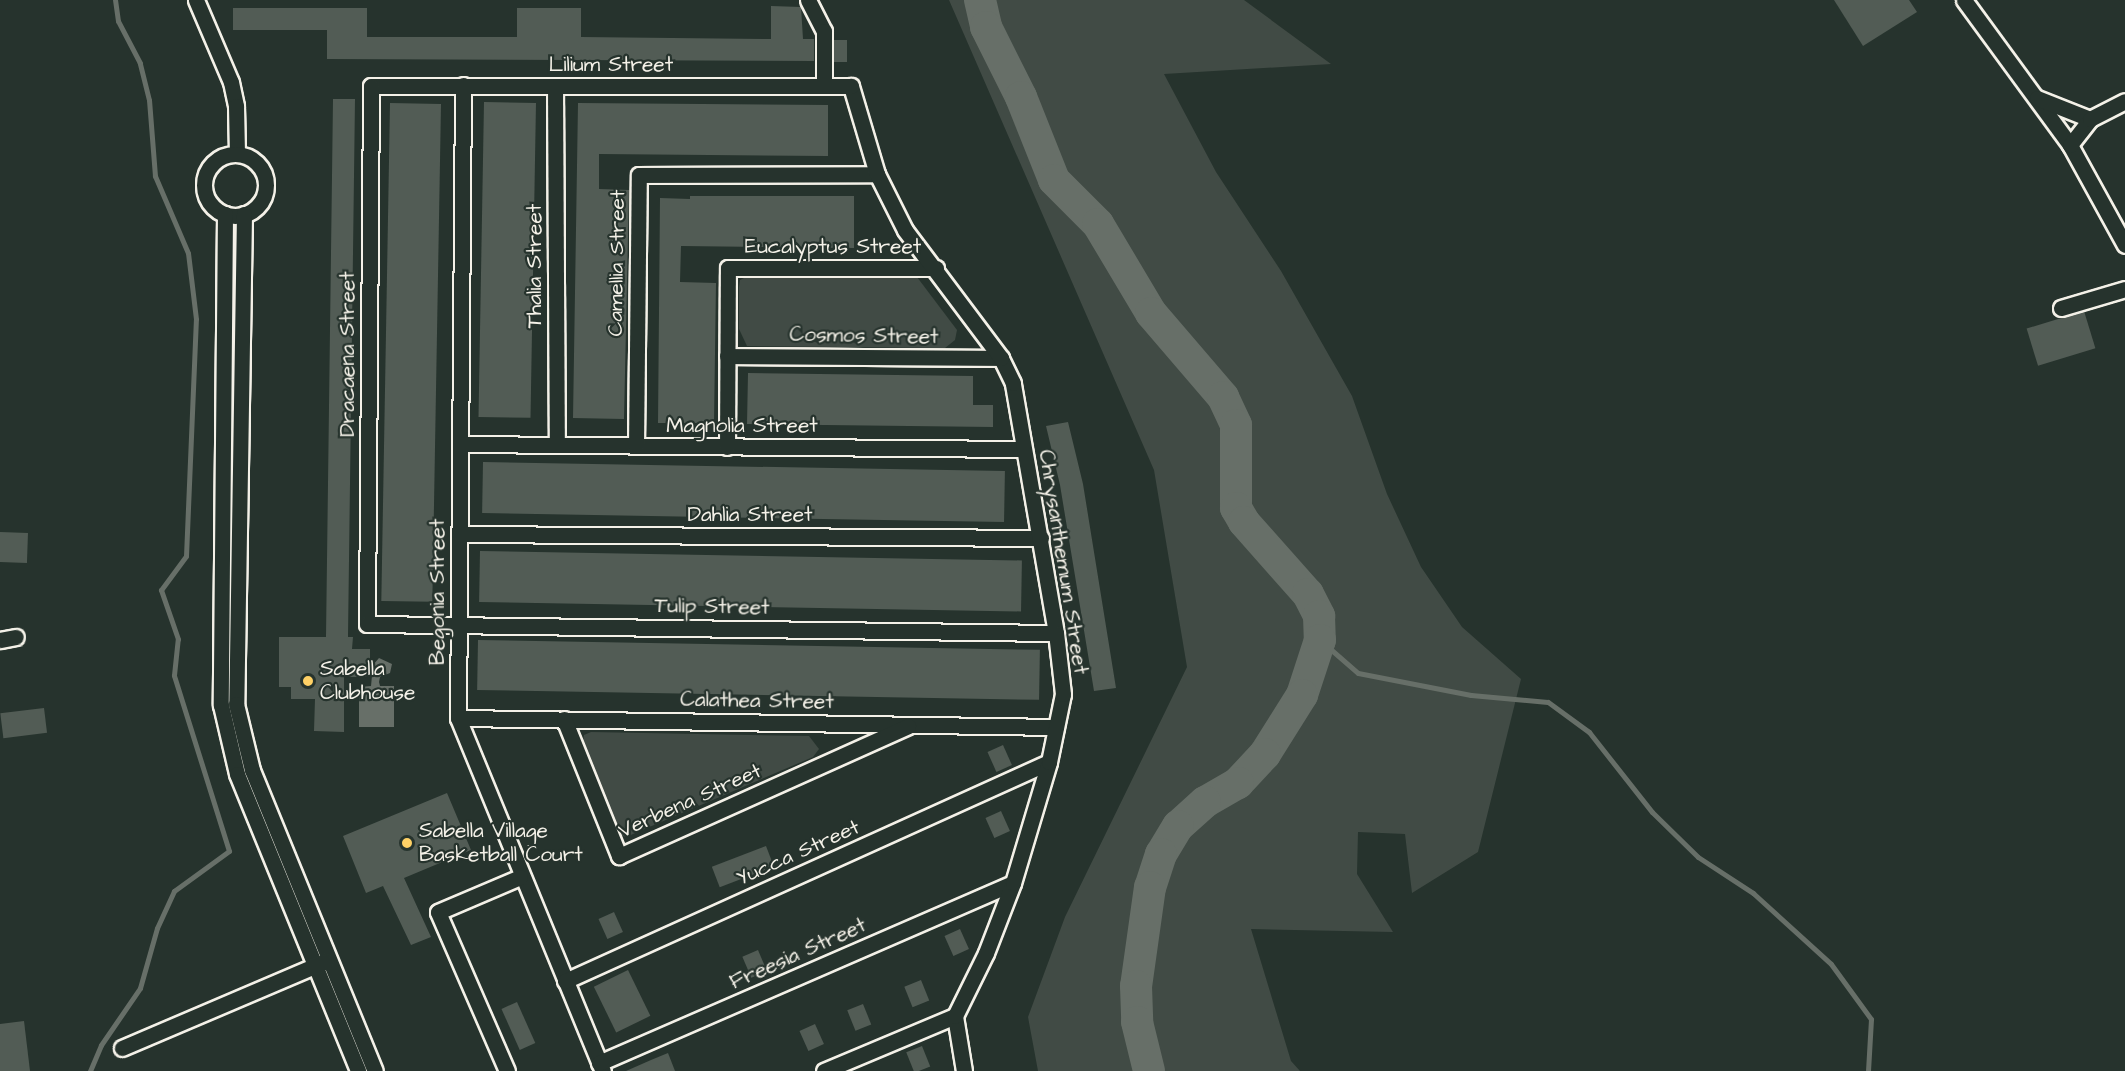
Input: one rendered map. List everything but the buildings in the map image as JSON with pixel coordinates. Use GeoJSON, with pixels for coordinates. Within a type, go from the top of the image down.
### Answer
{"type":"FeatureCollection","features":[{"type":"Feature","properties":{"kind":"street"},"geometry":{"type":"LineString","coordinates":[[196,0],[231,82],[236,106],[237,154]]}},
{"type":"Feature","properties":{"kind":"street"},"geometry":{"type":"LineString","coordinates":[[808,0],[824,31],[824,86]]}},
{"type":"Feature","properties":{"kind":"street"},"geometry":{"type":"LineString","coordinates":[[1964,0],[2070,145],[2125,244]]}},
{"type":"Feature","properties":{"kind":"street","name":"Lilium Street"},"geometry":{"type":"LineString","coordinates":[[371,86],[851,86]]}},
{"type":"Feature","properties":{"kind":"street","name":"Dracaena Street"},"geometry":{"type":"LineString","coordinates":[[367,624],[371,86]]}},
{"type":"Feature","properties":{"kind":"street","name":"Begonia Street"},"geometry":{"type":"LineString","coordinates":[[463,86],[458,718],[520,877],[601,1067]]}},
{"type":"Feature","properties":{"kind":"street","name":"Thalia Street"},"geometry":{"type":"LineString","coordinates":[[555,86],[557,445]]}},
{"type":"Feature","properties":{"kind":"street","name":"Chrysanthemum Street"},"geometry":{"type":"LineString","coordinates":[[851,86],[877,174],[905,230],[936,268],[1001,358],[1013,383],[1023,449],[1041,538],[1063,694],[1049,762],[1013,883],[986,953],[955,1016]]}},
{"type":"Feature","properties":{"kind":"street"},"geometry":{"type":"LineString","coordinates":[[2035,97],[2090,119]]}},
{"type":"Feature","properties":{"kind":"street"},"geometry":{"type":"LineString","coordinates":[[2070,145],[2090,119],[2125,101]]}},
{"type":"Feature","properties":{"kind":"street"},"geometry":{"type":"LineString","coordinates":[[237,154],[260,165],[266,181],[259,206],[244,214],[225,214],[207,199],[205,175],[221,157],[237,154]]}},
{"type":"Feature","properties":{"kind":"street","name":"Camellia Street"},"geometry":{"type":"LineString","coordinates":[[636,446],[639,175],[877,174]]}},
{"type":"Feature","properties":{"kind":"street"},"geometry":{"type":"LineString","coordinates":[[225,214],[220,705],[234,767],[322,963],[375,1071]]}},
{"type":"Feature","properties":{"kind":"street"},"geometry":{"type":"LineString","coordinates":[[244,214],[236,704],[252,770],[322,963],[358,1071]]}},
{"type":"Feature","properties":{"kind":"street","name":"Eucalyptus Street"},"geometry":{"type":"LineString","coordinates":[[727,447],[728,268],[936,268]]}},
{"type":"Feature","properties":{"kind":"street"},"geometry":{"type":"LineString","coordinates":[[2061,308],[2125,289]]}},
{"type":"Feature","properties":{"kind":"street","name":"Cosmos Street"},"geometry":{"type":"LineString","coordinates":[[727,356],[1001,358]]}},
{"type":"Feature","properties":{"kind":"street","name":"Magnolia Street"},"geometry":{"type":"LineString","coordinates":[[460,444],[1023,449]]}},
{"type":"Feature","properties":{"kind":"street","name":"Dahlia Street"},"geometry":{"type":"LineString","coordinates":[[460,534],[1041,538]]}},
{"type":"Feature","properties":{"kind":"street","name":"Tulip Street"},"geometry":{"type":"LineString","coordinates":[[367,624],[1056,633]]}},
{"type":"Feature","properties":{"kind":"street"},"geometry":{"type":"LineString","coordinates":[[0,639],[16,637]]}},
{"type":"Feature","properties":{"kind":"street","name":"Calathea Street"},"geometry":{"type":"LineString","coordinates":[[458,718],[1056,727]]}},
{"type":"Feature","properties":{"kind":"street","name":"Verbena Street"},"geometry":{"type":"LineString","coordinates":[[564,719],[619,856],[912,724]]}},
{"type":"Feature","properties":{"kind":"street","name":"Yucca Street"},"geometry":{"type":"LineString","coordinates":[[564,981],[1049,762]]}},
{"type":"Feature","properties":{"kind":"street"},"geometry":{"type":"LineString","coordinates":[[507,1071],[438,912],[520,877]]}},
{"type":"Feature","properties":{"kind":"street","name":"Freesia Street"},"geometry":{"type":"LineString","coordinates":[[601,1067],[1013,883]]}},
{"type":"Feature","properties":{"kind":"street"},"geometry":{"type":"LineString","coordinates":[[122,1048],[322,963]]}},
{"type":"Feature","properties":{"kind":"street"},"geometry":{"type":"LineString","coordinates":[[824,1071],[955,1016],[964,1071]]}},
{"type":"Feature","properties":{"kind":"shaded area"},"geometry":{"type":"Polygon","coordinates":[[[949,0],[1244,0],[1331,64],[1164,74],[1216,172],[1281,271],[1352,396],[1387,494],[1421,567],[1462,627],[1521,679],[1478,852],[1412,893],[1405,834],[1358,832],[1357,874],[1393,932],[1251,929],[1291,1061],[1300,1071],[1038,1071],[1028,1017],[1065,917],[1187,667],[1154,470],[949,0]]]}},
{"type":"Feature","properties":{"kind":"shaded area"},"geometry":{"type":"Polygon","coordinates":[[[752,274],[917,277],[957,330],[955,340],[945,348],[747,346],[739,329],[739,287],[740,280],[752,274]]]}},
{"type":"Feature","properties":{"kind":"shaded area"},"geometry":{"type":"Polygon","coordinates":[[[379,658],[392,664],[390,673],[380,677],[379,682],[380,686],[394,686],[394,727],[359,727],[359,687],[371,686],[373,665],[379,658]]]}},
{"type":"Feature","properties":{"kind":"shaded area"},"geometry":{"type":"Polygon","coordinates":[[[591,732],[809,736],[819,749],[813,757],[626,837],[620,835],[582,747],[584,735],[591,732]]]}},
{"type":"Feature","properties":{"kind":"waterway"},"geometry":{"type":"LineString","coordinates":[[90,1071],[101,1045],[140,988],[157,928],[174,891],[229,851],[174,675],[178,639],[161,590],[186,556],[196,319],[188,253],[155,176],[149,100],[140,63],[118,21],[115,0]]}},
{"type":"Feature","properties":{"kind":"waterway"},"geometry":{"type":"LineString","coordinates":[[980,0],[986,27],[1021,97],[1054,180],[1098,224],[1151,313],[1223,397],[1236,425],[1236,508],[1244,522],[1308,594],[1319,616],[1320,640],[1302,695],[1265,754],[1238,783],[1205,802],[1178,826],[1161,854],[1150,887],[1136,986],[1137,1022],[1149,1071]]}},
{"type":"Feature","properties":{"kind":"waterway"},"geometry":{"type":"LineString","coordinates":[[1320,640],[1358,673],[1471,695],[1548,702],[1589,732],[1652,812],[1698,857],[1753,893],[1831,964],[1871,1019],[1868,1071]]}},
{"type":"Feature","properties":{"kind":"place","name":"Sabella Clubhouse"},"geometry":{"type":"Point","coordinates":[308,681]}},
{"type":"Feature","properties":{"kind":"place","name":"Sabella Village Basketball Court"},"geometry":{"type":"Point","coordinates":[407,843]}}]}
